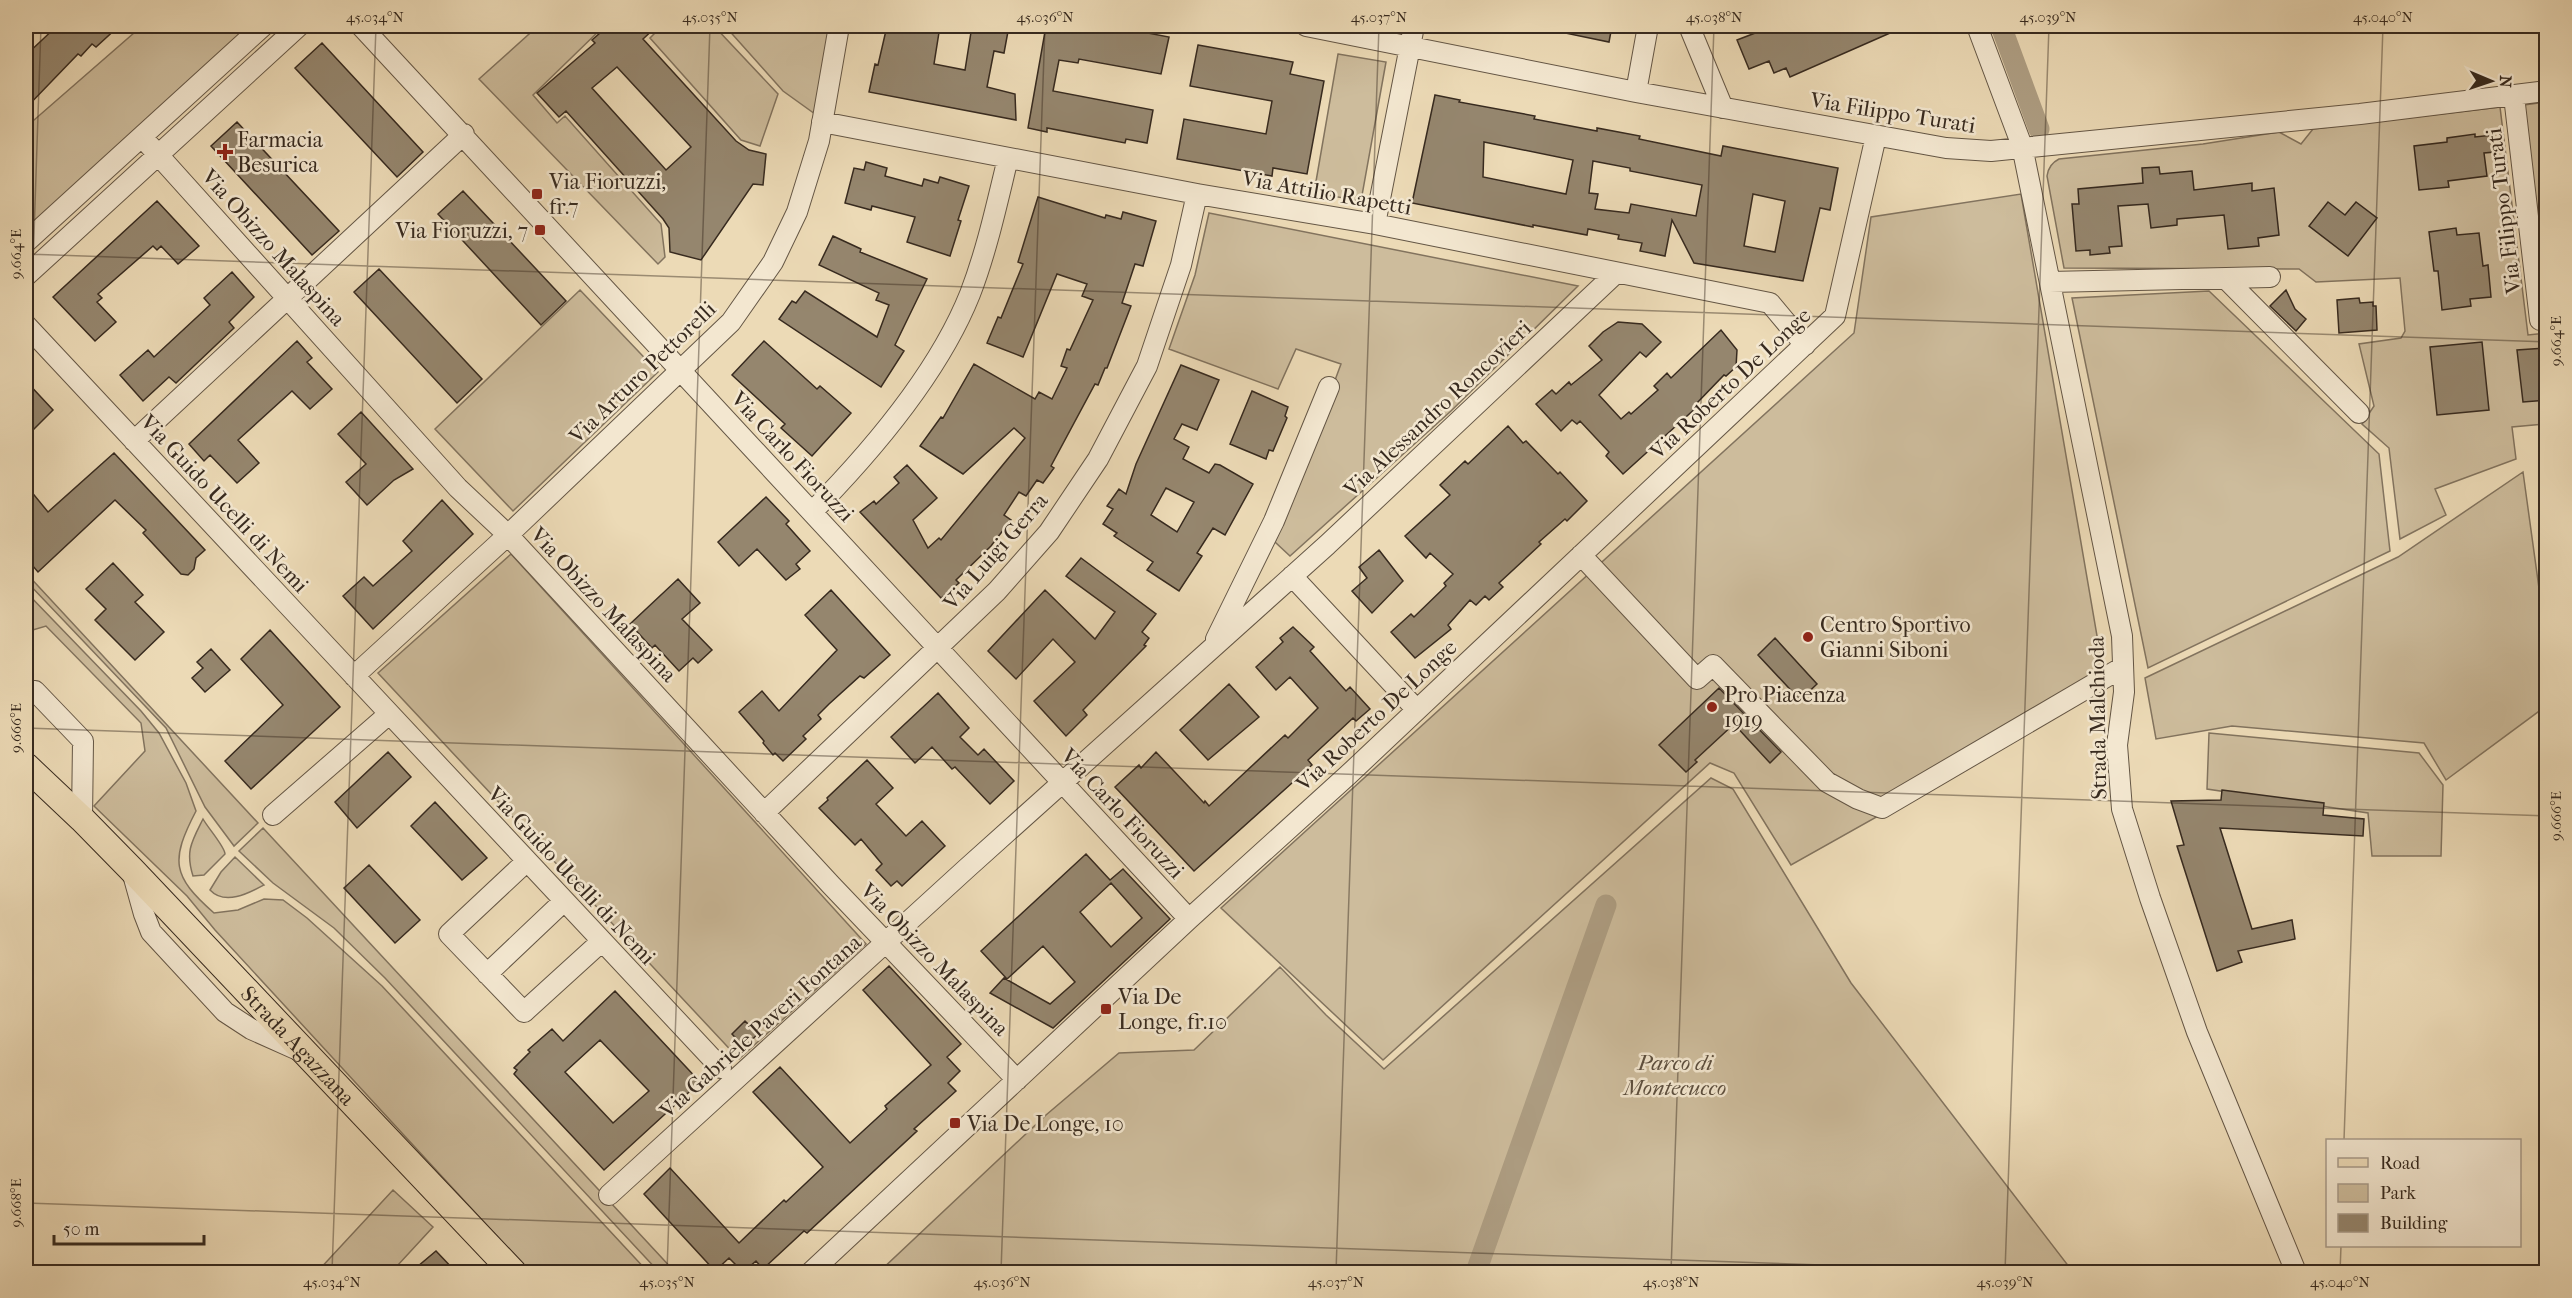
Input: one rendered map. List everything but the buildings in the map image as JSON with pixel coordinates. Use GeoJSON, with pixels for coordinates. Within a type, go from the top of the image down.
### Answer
{"type":"FeatureCollection","features":[{"type":"Feature","properties":{"kind":"main road","name":"Strada Agazzana"},"geometry":{"type":"LineString","coordinates":[[26,752],[82,819]]}},
{"type":"Feature","properties":{"kind":"main road","name":"Strada Agazzana"},"geometry":{"type":"LineString","coordinates":[[26,766],[132,870],[513,1272]]}},
{"type":"Feature","properties":{"kind":"street"},"geometry":{"type":"LineString","coordinates":[[26,242],[263,26]]}},
{"type":"Feature","properties":{"kind":"street"},"geometry":{"type":"LineString","coordinates":[[26,276],[160,156],[299,26]]}},
{"type":"Feature","properties":{"kind":"street","name":"Via Carlo Fioruzzi"},"geometry":{"type":"LineString","coordinates":[[361,26],[464,134],[1189,919]]}},
{"type":"Feature","properties":{"kind":"street","name":"Via Arturo Pettorelli"},"geometry":{"type":"LineString","coordinates":[[354,676],[508,535],[731,322],[773,262],[797,212],[819,141],[839,26]]}},
{"type":"Feature","properties":{"kind":"street","name":"Via Filippo Turati"},"geometry":{"type":"LineString","coordinates":[[1306,26],[1636,92],[1876,136],[1946,148],[1991,151],[2022,146],[2360,114],[2547,91]]}},
{"type":"Feature","properties":{"kind":"street"},"geometry":{"type":"LineString","coordinates":[[1375,224],[1414,26]]}},
{"type":"Feature","properties":{"kind":"street"},"geometry":{"type":"LineString","coordinates":[[1636,92],[1648,26]]}},
{"type":"Feature","properties":{"kind":"street"},"geometry":{"type":"LineString","coordinates":[[1689,26],[1723,108]]}},
{"type":"Feature","properties":{"kind":"street","name":"Strada Malchioda"},"geometry":{"type":"LineString","coordinates":[[1977,26],[2022,146],[2122,636],[2124,692],[2117,745],[2122,809],[2196,1032],[2296,1272]]}},
{"type":"Feature","properties":{"kind":"street","name":"Via Filippo Turati"},"geometry":{"type":"LineString","coordinates":[[2514,96],[2540,320]]}},
{"type":"Feature","properties":{"kind":"street","name":"Via Attilio Rapetti"},"geometry":{"type":"LineString","coordinates":[[822,122],[1197,194],[1375,224],[1615,274],[1770,303],[1805,345]]}},
{"type":"Feature","properties":{"kind":"street"},"geometry":{"type":"LineString","coordinates":[[134,441],[464,134]]}},
{"type":"Feature","properties":{"kind":"street","name":"Via Roberto De Longe"},"geometry":{"type":"LineString","coordinates":[[811,1272],[1417,710],[1835,316],[1876,136]]}},
{"type":"Feature","properties":{"kind":"street","name":"Via Obizzo Malaspina"},"geometry":{"type":"LineString","coordinates":[[142,137],[458,488],[508,535],[764,813],[1017,1080]]}},
{"type":"Feature","properties":{"kind":"street"},"geometry":{"type":"LineString","coordinates":[[812,512],[844,480],[905,405],[943,348],[970,295],[989,237],[1008,158]]}},
{"type":"Feature","properties":{"kind":"street","name":"Via Luigi Gerra"},"geometry":{"type":"LineString","coordinates":[[764,813],[997,591],[1049,532],[1098,459],[1147,366],[1181,265],[1197,194]]}},
{"type":"Feature","properties":{"kind":"street","name":"Via Alessandro Roncovieri"},"geometry":{"type":"LineString","coordinates":[[1292,576],[1615,274]]}},
{"type":"Feature","properties":{"kind":"street"},"geometry":{"type":"LineString","coordinates":[[2050,282],[2270,277]]}},
{"type":"Feature","properties":{"kind":"street"},"geometry":{"type":"LineString","coordinates":[[2226,279],[2359,413]]}},
{"type":"Feature","properties":{"kind":"street","name":"Via Guido Ucelli di Nemi"},"geometry":{"type":"LineString","coordinates":[[26,325],[721,1068]]}},
{"type":"Feature","properties":{"kind":"street","name":"Via Gabriele Paveri Fontana"},"geometry":{"type":"LineString","coordinates":[[1210,649],[1274,521],[1329,387]]}},
{"type":"Feature","properties":{"kind":"street"},"geometry":{"type":"LineString","coordinates":[[1581,555],[1697,679],[1713,665],[1827,782],[1858,799],[1882,808],[2123,667]]}},
{"type":"Feature","properties":{"kind":"street"},"geometry":{"type":"LineString","coordinates":[[1292,576],[1417,710]]}},
{"type":"Feature","properties":{"kind":"street","name":"Via Gabriele Paveri Fontana"},"geometry":{"type":"LineString","coordinates":[[609,1196],[966,869],[1292,576]]}},
{"type":"Feature","properties":{"kind":"street"},"geometry":{"type":"LineString","coordinates":[[26,692],[35,691],[83,741],[82,819]]}},
{"type":"Feature","properties":{"kind":"street"},"geometry":{"type":"LineString","coordinates":[[273,815],[389,714]]}},
{"type":"Feature","properties":{"kind":"street"},"geometry":{"type":"LineString","coordinates":[[526,861],[449,934],[524,1012],[602,941]]}},
{"type":"Feature","properties":{"kind":"street"},"geometry":{"type":"LineString","coordinates":[[488,974],[564,901]]}},
{"type":"Feature","properties":{"kind":"green space"},"geometry":{"type":"Polygon","coordinates":[[[142,26],[262,26],[26,242],[26,127],[142,26]]]}},
{"type":"Feature","properties":{"kind":"green space"},"geometry":{"type":"Polygon","coordinates":[[[538,26],[604,26],[533,95],[557,123],[565,116],[661,224],[665,257],[658,264],[479,79],[538,26]]]}},
{"type":"Feature","properties":{"kind":"green space"},"geometry":{"type":"Polygon","coordinates":[[[652,26],[714,26],[778,94],[760,146],[741,140],[650,38],[657,31],[652,26]]]}},
{"type":"Feature","properties":{"kind":"green space"},"geometry":{"type":"Polygon","coordinates":[[[725,26],[830,26],[815,114],[783,91],[725,26]]]}},
{"type":"Feature","properties":{"kind":"green space"},"geometry":{"type":"Polygon","coordinates":[[[1338,54],[1386,62],[1361,201],[1314,193],[1338,54]]]}},
{"type":"Feature","properties":{"kind":"green space"},"geometry":{"type":"Polygon","coordinates":[[[2546,102],[2546,207],[2537,208],[2524,105],[2546,102]]]}},
{"type":"Feature","properties":{"kind":"green space"},"geometry":{"type":"Polygon","coordinates":[[[2500,107],[2528,335],[2546,333],[2546,424],[2512,427],[2516,459],[2435,489],[2446,515],[2400,539],[2389,448],[2362,424],[2374,406],[2359,344],[2401,338],[2405,331],[2400,278],[2316,282],[2299,269],[2064,268],[2047,176],[2050,166],[2059,159],[2203,144],[2279,132],[2301,144],[2313,129],[2500,107]]]}},
{"type":"Feature","properties":{"kind":"green space","name":"Centro Sportivo Gianni Siboni"},"geometry":{"type":"Polygon","coordinates":[[[2021,194],[2106,688],[1791,865],[1734,773],[1710,763],[1383,1060],[1221,908],[1854,333],[1871,217],[2021,194]]]}},
{"type":"Feature","properties":{"kind":"green space"},"geometry":{"type":"Polygon","coordinates":[[[1209,213],[1578,286],[1451,411],[1290,556],[1275,542],[1341,364],[1296,349],[1278,389],[1169,349],[1195,275],[1209,213]]]}},
{"type":"Feature","properties":{"kind":"green space"},"geometry":{"type":"Polygon","coordinates":[[[580,290],[658,372],[513,511],[435,429],[580,290]]]}},
{"type":"Feature","properties":{"kind":"green space"},"geometry":{"type":"Polygon","coordinates":[[[2209,291],[2379,454],[2390,551],[2148,668],[2072,298],[2209,291]]]}},
{"type":"Feature","properties":{"kind":"green space"},"geometry":{"type":"Polygon","coordinates":[[[2523,472],[2546,639],[2546,706],[2446,780],[2424,743],[2232,726],[2156,739],[2145,678],[2398,557],[2523,472]]]}},
{"type":"Feature","properties":{"kind":"green space"},"geometry":{"type":"Polygon","coordinates":[[[511,554],[866,944],[739,1059],[378,673],[511,554]]]}},
{"type":"Feature","properties":{"kind":"green space"},"geometry":{"type":"Polygon","coordinates":[[[26,573],[258,823],[234,846],[205,807],[166,728],[26,581],[26,573]]]}},
{"type":"Feature","properties":{"kind":"green space"},"geometry":{"type":"Polygon","coordinates":[[[26,592],[141,711],[159,733],[186,783],[196,811],[179,855],[183,878],[200,900],[214,913],[238,910],[264,899],[283,900],[307,918],[382,986],[648,1272],[530,1272],[215,930],[187,896],[94,806],[145,751],[141,723],[46,626],[26,632],[26,592]]]}},
{"type":"Feature","properties":{"kind":"green space"},"geometry":{"type":"Polygon","coordinates":[[[2209,733],[2419,753],[2443,785],[2441,856],[2372,856],[2368,813],[2207,789],[2209,733]]]}},
{"type":"Feature","properties":{"kind":"green space","name":"Parco di Montecucco"},"geometry":{"type":"Polygon","coordinates":[[[1711,778],[1733,789],[1851,983],[2073,1272],[879,1272],[1046,1115],[1119,1053],[1194,1050],[1280,967],[1326,1015],[1384,1069],[1711,778]]]}},
{"type":"Feature","properties":{"kind":"green space"},"geometry":{"type":"Polygon","coordinates":[[[203,819],[225,854],[204,875],[193,876],[190,853],[193,840],[203,819]]]}},
{"type":"Feature","properties":{"kind":"green space"},"geometry":{"type":"Polygon","coordinates":[[[263,828],[675,1272],[659,1272],[385,978],[334,928],[273,883],[239,851],[263,828]]]}},
{"type":"Feature","properties":{"kind":"green space"},"geometry":{"type":"Polygon","coordinates":[[[235,857],[264,885],[230,898],[216,895],[210,890],[221,872],[235,857]]]}},
{"type":"Feature","properties":{"kind":"green space"},"geometry":{"type":"Polygon","coordinates":[[[393,1190],[433,1227],[397,1266],[401,1272],[317,1272],[393,1190]]]}},
{"type":"Feature","properties":{"kind":"waterway"},"geometry":{"type":"LineString","coordinates":[[2001,26],[2039,129]]}},
{"type":"Feature","properties":{"kind":"waterway"},"geometry":{"type":"LineString","coordinates":[[1476,1272],[1606,905]]}},
{"type":"Feature","properties":{"kind":"place","name":"Farmacia Besurica"},"geometry":{"type":"Point","coordinates":[225,152]}},
{"type":"Feature","properties":{"kind":"place","name":"Via Fioruzzi, fr.7"},"geometry":{"type":"Point","coordinates":[537,194]}},
{"type":"Feature","properties":{"kind":"place","name":"Via Fioruzzi, 7"},"geometry":{"type":"Point","coordinates":[540,230]}},
{"type":"Feature","properties":{"kind":"place","name":"Centro Sportivo Gianni Siboni"},"geometry":{"type":"Point","coordinates":[1808,637]}},
{"type":"Feature","properties":{"kind":"place","name":"Pro Piacenza 1919"},"geometry":{"type":"Point","coordinates":[1712,707]}},
{"type":"Feature","properties":{"kind":"place","name":"Via De Longe, fr.10"},"geometry":{"type":"Point","coordinates":[1106,1009]}},
{"type":"Feature","properties":{"kind":"place","name":"Via De Longe, 10"},"geometry":{"type":"Point","coordinates":[955,1123]}}]}
